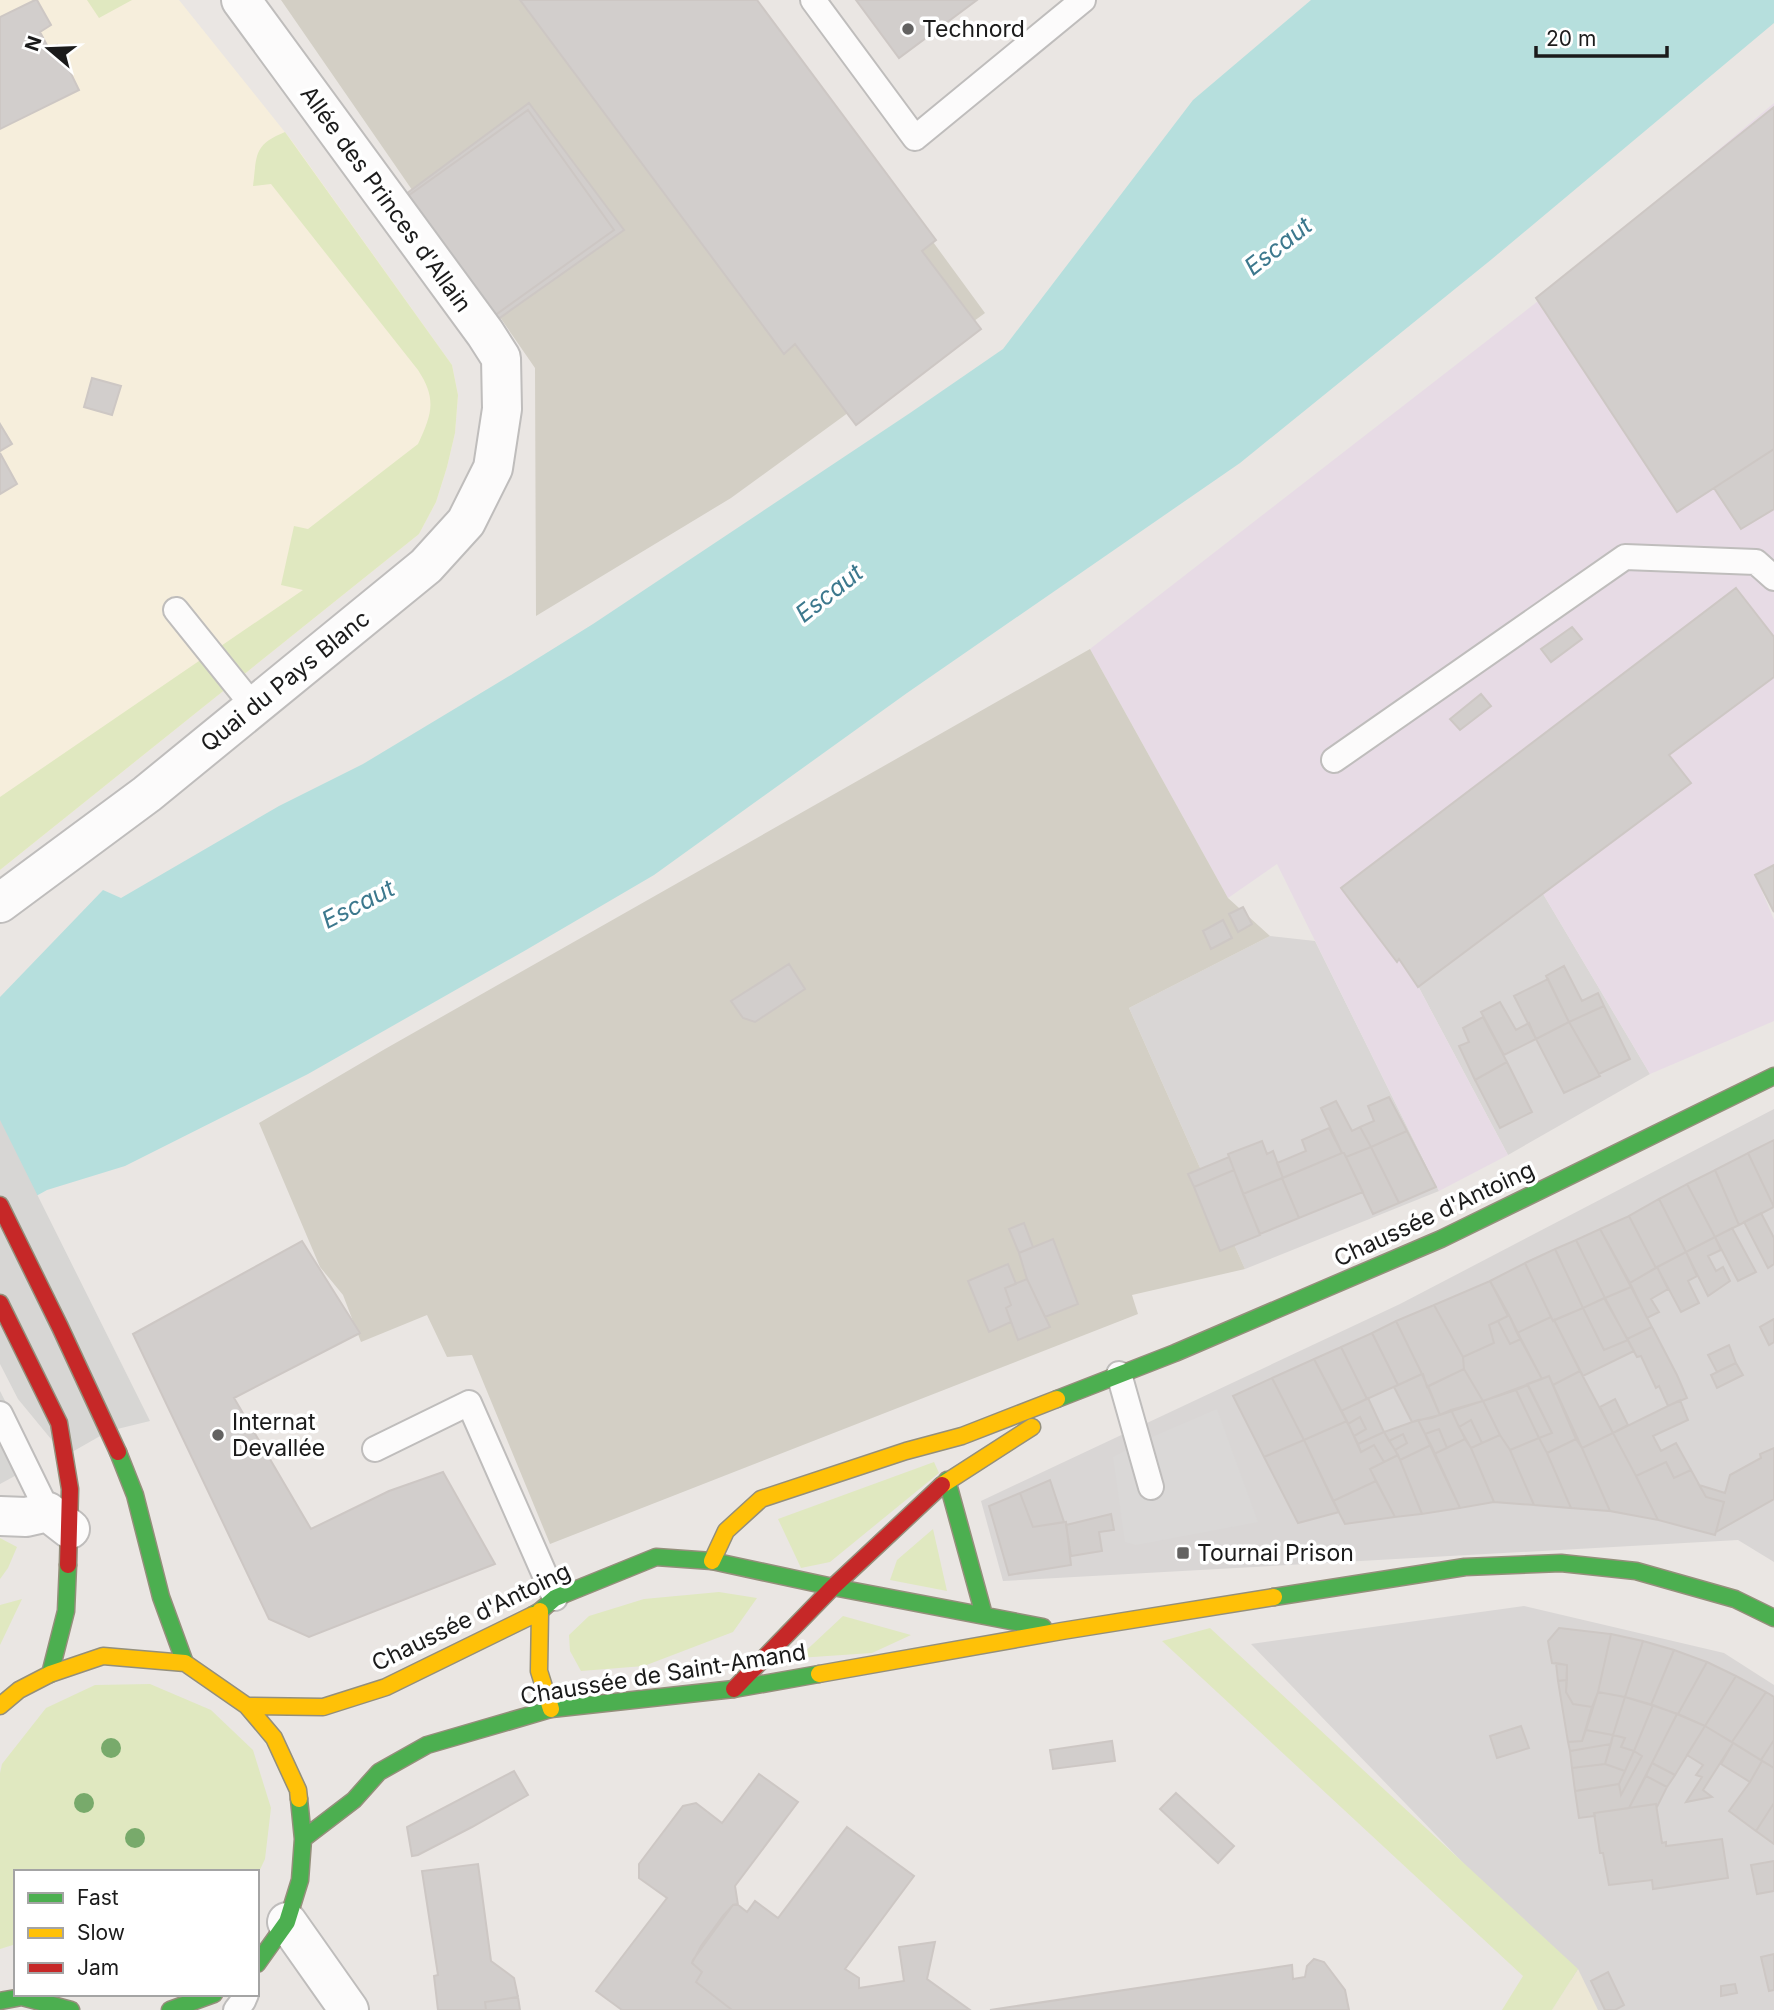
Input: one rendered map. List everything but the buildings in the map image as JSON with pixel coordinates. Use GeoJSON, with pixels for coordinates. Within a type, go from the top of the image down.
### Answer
{"type":"FeatureCollection","features":[{"type":"Feature","properties":{"kind":"main road","name":"Chaussée d'Antoing"},"geometry":{"type":"LineString","coordinates":[[1113,1376],[1175,1353],[1441,1239],[1774,1076]]}},
{"type":"Feature","properties":{"kind":"main road"},"geometry":{"type":"LineString","coordinates":[[0,1205],[109,1431],[135,1495],[162,1597],[186,1662]]}},
{"type":"Feature","properties":{"kind":"main road"},"geometry":{"type":"LineString","coordinates":[[0,1303],[60,1423],[70,1489],[36,1518],[66,1611],[50,1674]]}},
{"type":"Feature","properties":{"kind":"main road"},"geometry":{"type":"LineString","coordinates":[[734,1689],[833,1587],[947,1480],[1113,1376]]}},
{"type":"Feature","properties":{"kind":"main road"},"geometry":{"type":"LineString","coordinates":[[712,1561],[726,1531],[761,1499],[906,1451],[962,1436],[1113,1376]]}},
{"type":"Feature","properties":{"kind":"main road"},"geometry":{"type":"LineString","coordinates":[[947,1480],[984,1615]]}},
{"type":"Feature","properties":{"kind":"main road","name":"Chaussée d'Antoing"},"geometry":{"type":"LineString","coordinates":[[247,1706],[323,1707],[386,1687],[547,1604],[656,1557],[712,1561]]}},
{"type":"Feature","properties":{"kind":"main road","name":"Chaussée de Saint-Amand"},"geometry":{"type":"LineString","coordinates":[[712,1561],[1062,1631]]}},
{"type":"Feature","properties":{"kind":"main road","name":"Chaussée de Saint-Amand"},"geometry":{"type":"LineString","coordinates":[[303,1839],[354,1800],[379,1773],[427,1745],[551,1709],[734,1689],[1062,1631],[1465,1567],[1561,1563],[1636,1571],[1735,1599],[1774,1618]]}},
{"type":"Feature","properties":{"kind":"main road"},"geometry":{"type":"LineString","coordinates":[[547,1604],[538,1671],[551,1709]]}},
{"type":"Feature","properties":{"kind":"main road"},"geometry":{"type":"LineString","coordinates":[[0,1706],[19,1690],[50,1674],[103,1656],[186,1662],[247,1706],[274,1738],[287,1763],[298,1790],[303,1839],[300,1880],[287,1922],[259,1961]]}},
{"type":"Feature","properties":{"kind":"main road"},"geometry":{"type":"LineString","coordinates":[[170,2010],[209,1996]]}},
{"type":"Feature","properties":{"kind":"main road"},"geometry":{"type":"LineString","coordinates":[[0,2001],[22,1997],[71,2010]]}},
{"type":"Feature","properties":{"kind":"street","name":"Allée des Princes d'Allain"},"geometry":{"type":"LineString","coordinates":[[241,0],[501,358],[502,408]]}},
{"type":"Feature","properties":{"kind":"street","name":"Quai du Pays Blanc"},"geometry":{"type":"LineString","coordinates":[[0,903],[147,794],[426,566],[466,522],[493,468],[502,408]]}},
{"type":"Feature","properties":{"kind":"street"},"geometry":{"type":"LineString","coordinates":[[287,1922],[349,2010]]}},
{"type":"Feature","properties":{"kind":"lane"},"geometry":{"type":"LineString","coordinates":[[813,0],[915,138],[1083,0]]}},
{"type":"Feature","properties":{"kind":"lane"},"geometry":{"type":"LineString","coordinates":[[1334,760],[1625,558],[1756,562],[1774,578]]}},
{"type":"Feature","properties":{"kind":"lane"},"geometry":{"type":"LineString","coordinates":[[176,610],[254,707]]}},
{"type":"Feature","properties":{"kind":"lane"},"geometry":{"type":"LineString","coordinates":[[1113,1376],[1151,1487]]}},
{"type":"Feature","properties":{"kind":"lane"},"geometry":{"type":"LineString","coordinates":[[375,1449],[470,1403],[547,1604]]}},
{"type":"Feature","properties":{"kind":"lane"},"geometry":{"type":"LineString","coordinates":[[0,1413],[36,1518]]}},
{"type":"Feature","properties":{"kind":"shaded area"},"geometry":{"type":"Polygon","coordinates":[[[0,0],[179,0],[292,141],[452,365],[458,395],[455,433],[447,467],[436,502],[419,534],[0,870],[0,0]]]}},
{"type":"Feature","properties":{"kind":"shaded area"},"geometry":{"type":"Polygon","coordinates":[[[281,0],[756,0],[985,313],[731,498],[536,616],[535,368],[281,0]]]}},
{"type":"Feature","properties":{"kind":"shaded area"},"geometry":{"type":"Polygon","coordinates":[[[1774,103],[1774,870],[1757,879],[1774,920],[1774,1021],[1650,1074],[1539,887],[1418,986],[1508,1155],[1439,1191],[1277,864],[1228,898],[1090,649],[1542,298],[1774,103]]]}},
{"type":"Feature","properties":{"kind":"shaded area"},"geometry":{"type":"Polygon","coordinates":[[[1090,649],[1228,898],[1270,936],[1129,1008],[1245,1269],[1132,1295],[1138,1314],[550,1544],[472,1355],[447,1357],[427,1315],[361,1342],[343,1295],[320,1267],[259,1123],[1090,649]]]}},
{"type":"Feature","properties":{"kind":"shaded area"},"geometry":{"type":"Polygon","coordinates":[[[1539,887],[1650,1074],[1508,1155],[1418,986],[1539,887]]]}},
{"type":"Feature","properties":{"kind":"shaded area"},"geometry":{"type":"Polygon","coordinates":[[[1270,936],[1315,941],[1439,1191],[1245,1269],[1129,1008],[1270,936]]]}},
{"type":"Feature","properties":{"kind":"shaded area"},"geometry":{"type":"Polygon","coordinates":[[[1774,1109],[1774,1562],[1738,1540],[1003,1581],[981,1501],[1400,1304],[1774,1109]]]}},
{"type":"Feature","properties":{"kind":"shaded area"},"geometry":{"type":"Polygon","coordinates":[[[1217,1409],[1258,1522],[1136,1545],[1125,1542],[1113,1457],[1217,1409]]]}},
{"type":"Feature","properties":{"kind":"shaded area"},"geometry":{"type":"Polygon","coordinates":[[[1524,1606],[1724,1653],[1774,1685],[1774,2010],[1589,2010],[1561,1964],[1251,1644],[1524,1606]]]}},
{"type":"Feature","properties":{"kind":"shaded area"},"geometry":{"type":"Polygon","coordinates":[[[1578,1969],[1598,2010],[1552,2010],[1578,1969]]]}},
{"type":"Feature","properties":{"kind":"green space"},"geometry":{"type":"Polygon","coordinates":[[[87,0],[132,0],[99,18],[87,0]]]}},
{"type":"Feature","properties":{"kind":"green space"},"geometry":{"type":"Polygon","coordinates":[[[285,132],[452,365],[458,395],[455,433],[436,502],[419,534],[0,870],[0,797],[303,590],[281,585],[294,526],[308,529],[418,444],[427,424],[430,398],[418,370],[271,184],[253,186],[258,152],[267,142],[285,132]]]}},
{"type":"Feature","properties":{"kind":"green space"},"geometry":{"type":"Polygon","coordinates":[[[934,1462],[939,1473],[830,1562],[801,1568],[778,1519],[934,1462]]]}},
{"type":"Feature","properties":{"kind":"green space"},"geometry":{"type":"Polygon","coordinates":[[[933,1529],[947,1591],[890,1580],[897,1560],[933,1529]]]}},
{"type":"Feature","properties":{"kind":"green space"},"geometry":{"type":"Polygon","coordinates":[[[0,1538],[17,1547],[0,1579],[0,1538]]]}},
{"type":"Feature","properties":{"kind":"green space"},"geometry":{"type":"Polygon","coordinates":[[[719,1592],[757,1598],[733,1632],[644,1666],[581,1671],[570,1651],[569,1635],[589,1616],[644,1599],[719,1592]]]}},
{"type":"Feature","properties":{"kind":"green space"},"geometry":{"type":"Polygon","coordinates":[[[22,1599],[1,1643],[0,1645],[0,1605],[22,1599]]]}},
{"type":"Feature","properties":{"kind":"green space"},"geometry":{"type":"Polygon","coordinates":[[[843,1616],[911,1635],[872,1653],[798,1658],[843,1616]]]}},
{"type":"Feature","properties":{"kind":"green space"},"geometry":{"type":"Polygon","coordinates":[[[1210,1628],[1578,1969],[1552,2010],[1502,2010],[1523,1976],[1162,1641],[1210,1628]]]}},
{"type":"Feature","properties":{"kind":"green space"},"geometry":{"type":"Polygon","coordinates":[[[150,1684],[211,1710],[253,1750],[271,1808],[265,1859],[259,1872],[14,1870],[14,1945],[0,1949],[2,1764],[46,1708],[95,1685],[150,1684]]]}},
{"type":"Feature","properties":{"kind":"water","name":"Escaut"},"geometry":{"type":"Polygon","coordinates":[[[1311,0],[1774,0],[1774,23],[1492,259],[1240,463],[907,693],[654,875],[308,1074],[125,1166],[47,1190],[0,1216],[0,997],[103,890],[121,898],[279,806],[363,764],[593,624],[1003,349],[1193,100],[1311,0]]]}},
{"type":"Feature","properties":{"kind":"pier"},"geometry":{"type":"Polygon","coordinates":[[[0,1120],[150,1421],[109,1431],[65,1456],[18,1399],[0,1364],[0,1120]]]}},
{"type":"Feature","properties":{"kind":"pier"},"geometry":{"type":"Polygon","coordinates":[[[0,1391],[37,1464],[0,1484],[0,1391]]]}},
{"type":"Feature","properties":{"kind":"traffic: fast"},"geometry":{"type":"LineString","coordinates":[[1057,1399],[1175,1353],[1441,1239],[1774,1076]]}},
{"type":"Feature","properties":{"kind":"traffic: fast"},"geometry":{"type":"LineString","coordinates":[[118,1452],[135,1495],[161,1597],[185,1663]]}},
{"type":"Feature","properties":{"kind":"traffic: fast"},"geometry":{"type":"LineString","coordinates":[[947,1480],[984,1615]]}},
{"type":"Feature","properties":{"kind":"traffic: fast"},"geometry":{"type":"LineString","coordinates":[[533,1615],[555,1598],[656,1557],[712,1561],[1043,1627]]}},
{"type":"Feature","properties":{"kind":"traffic: fast"},"geometry":{"type":"LineString","coordinates":[[1274,1597],[1465,1567],[1561,1563],[1636,1571],[1735,1599],[1774,1618]]}},
{"type":"Feature","properties":{"kind":"traffic: fast"},"geometry":{"type":"LineString","coordinates":[[50,1674],[66,1611],[68,1565]]}},
{"type":"Feature","properties":{"kind":"traffic: fast"},"geometry":{"type":"LineString","coordinates":[[303,1839],[354,1800],[379,1772],[427,1745],[551,1709],[734,1689],[819,1674]]}},
{"type":"Feature","properties":{"kind":"traffic: fast"},"geometry":{"type":"LineString","coordinates":[[259,1961],[287,1922],[300,1880],[303,1839],[299,1799]]}},
{"type":"Feature","properties":{"kind":"traffic: fast"},"geometry":{"type":"LineString","coordinates":[[170,2010],[208,1996]]}},
{"type":"Feature","properties":{"kind":"traffic: fast"},"geometry":{"type":"LineString","coordinates":[[0,2001],[22,1997],[71,2010]]}},
{"type":"Feature","properties":{"kind":"traffic: slow"},"geometry":{"type":"LineString","coordinates":[[712,1561],[726,1531],[761,1499],[906,1451],[962,1436],[1057,1399]]}},
{"type":"Feature","properties":{"kind":"traffic: slow"},"geometry":{"type":"LineString","coordinates":[[942,1485],[1032,1427]]}},
{"type":"Feature","properties":{"kind":"traffic: slow"},"geometry":{"type":"LineString","coordinates":[[819,1674],[1274,1597]]}},
{"type":"Feature","properties":{"kind":"traffic: slow"},"geometry":{"type":"LineString","coordinates":[[540,1611],[539,1671],[551,1709]]}},
{"type":"Feature","properties":{"kind":"traffic: slow"},"geometry":{"type":"LineString","coordinates":[[247,1706],[323,1707],[386,1687],[533,1615]]}},
{"type":"Feature","properties":{"kind":"traffic: slow"},"geometry":{"type":"LineString","coordinates":[[0,1706],[19,1690],[50,1674],[103,1656],[185,1663],[247,1706],[274,1738],[298,1790],[299,1799]]}},
{"type":"Feature","properties":{"kind":"traffic: jam"},"geometry":{"type":"LineString","coordinates":[[0,1205],[118,1452]]}},
{"type":"Feature","properties":{"kind":"traffic: jam"},"geometry":{"type":"LineString","coordinates":[[0,1303],[59,1423],[70,1489],[68,1565]]}},
{"type":"Feature","properties":{"kind":"traffic: jam"},"geometry":{"type":"LineString","coordinates":[[734,1689],[833,1587],[942,1485]]}},
{"type":"Feature","properties":{"kind":"place","name":"Technord"},"geometry":{"type":"Point","coordinates":[908,29]}},
{"type":"Feature","properties":{"kind":"place","name":"Internat Devallée"},"geometry":{"type":"Point","coordinates":[218,1435]}},
{"type":"Feature","properties":{"kind":"place","name":"Tournai Prison"},"geometry":{"type":"Point","coordinates":[1183,1553]}}]}
